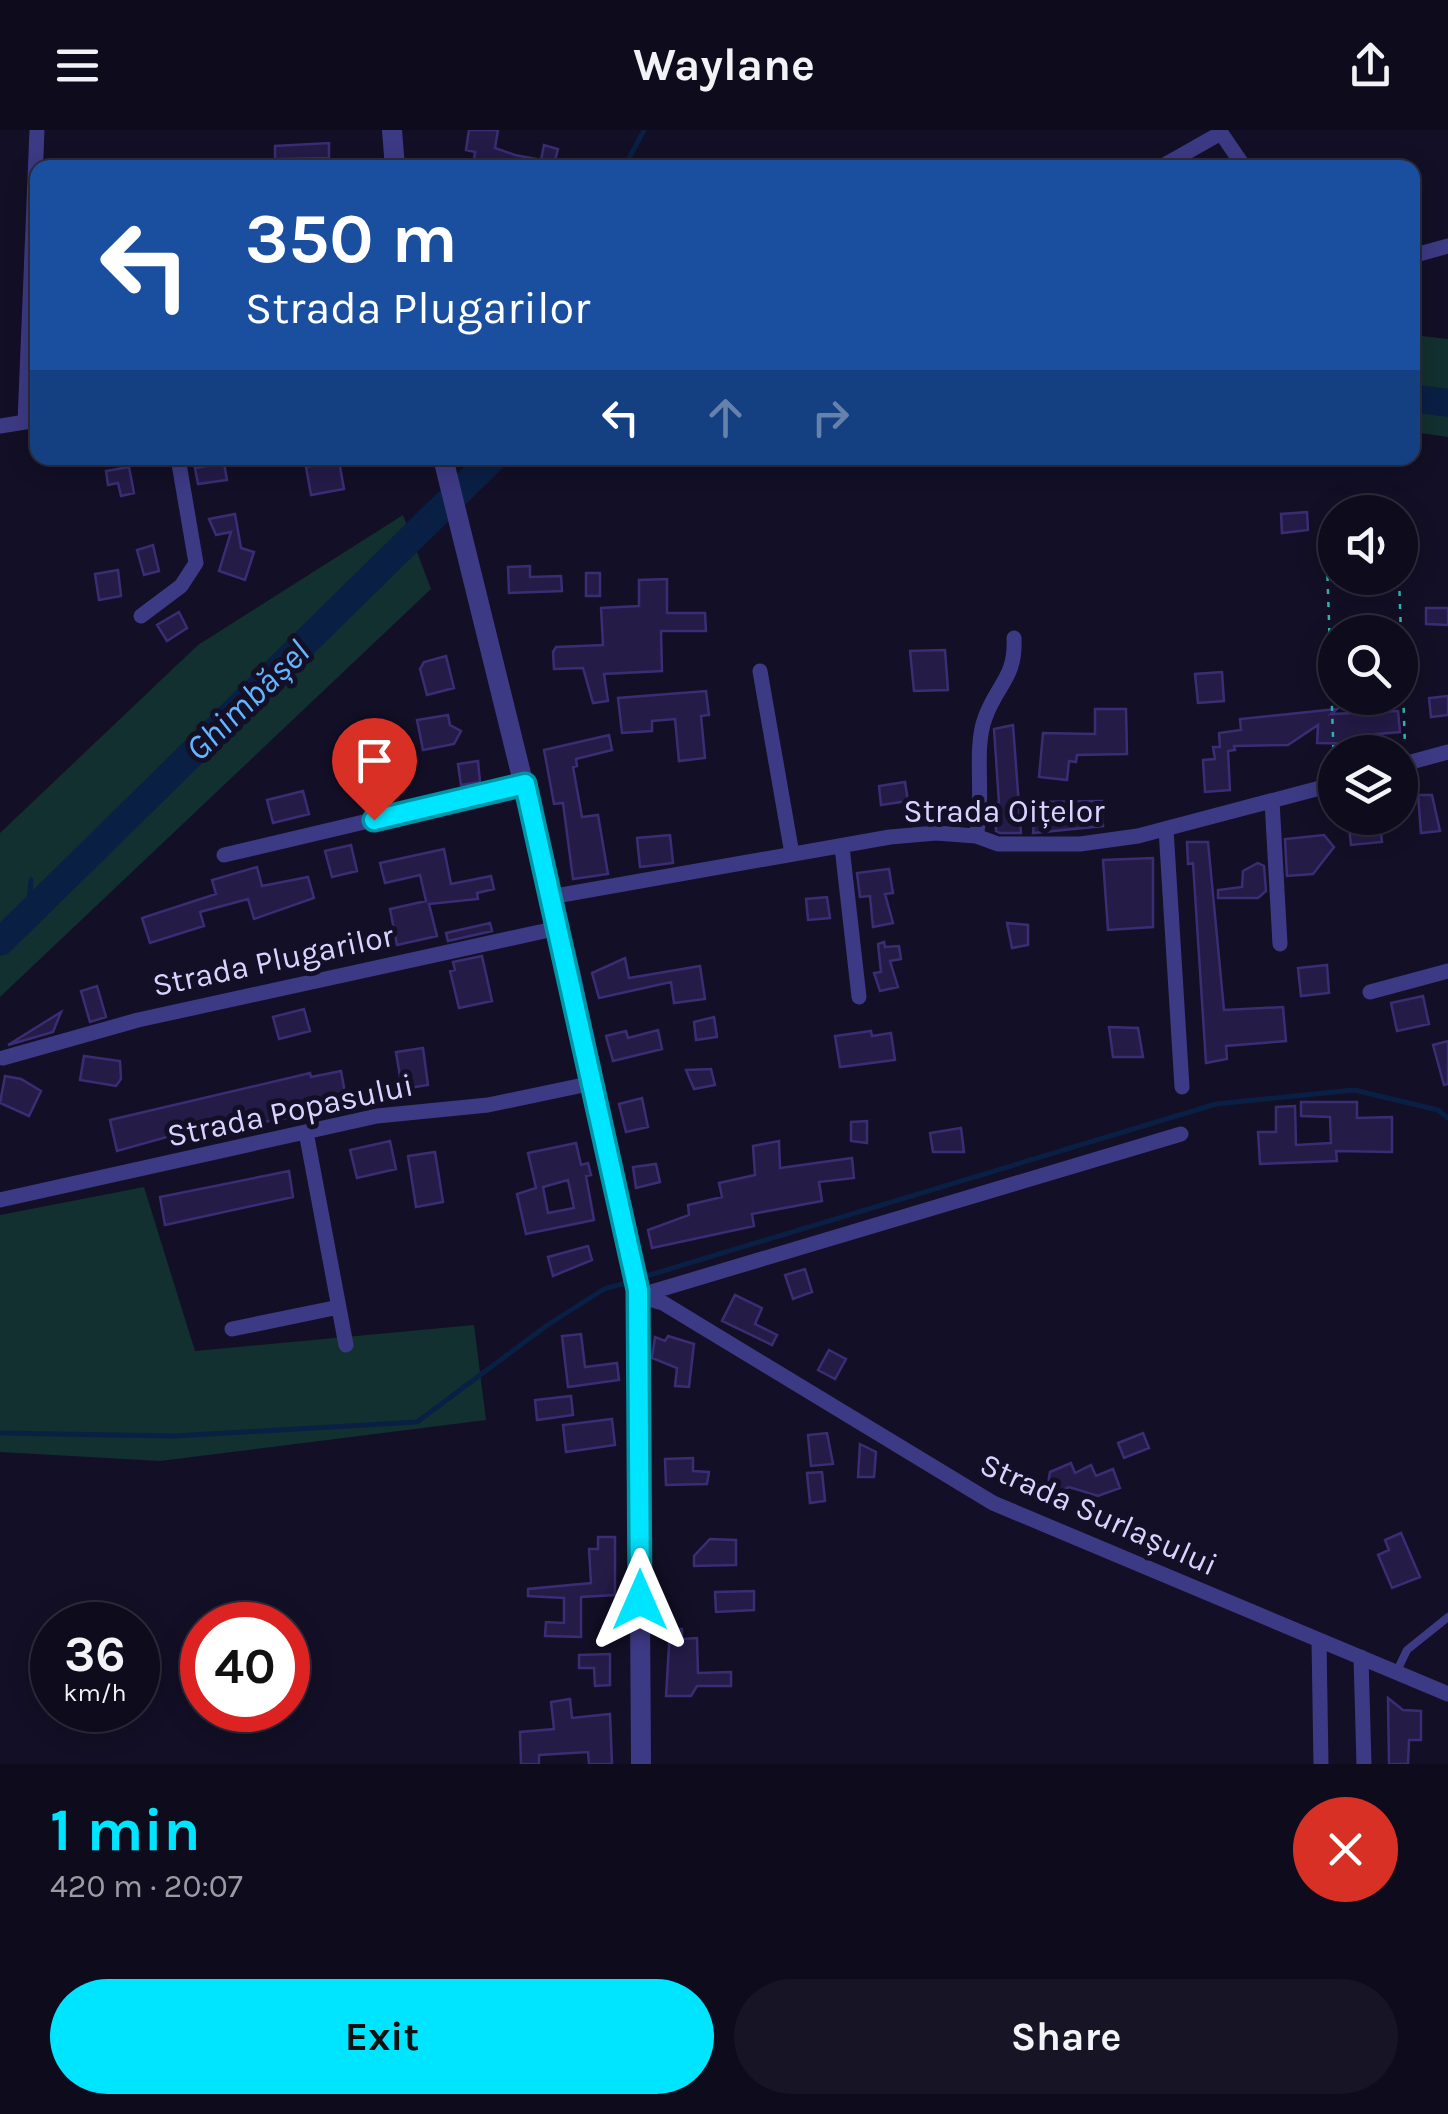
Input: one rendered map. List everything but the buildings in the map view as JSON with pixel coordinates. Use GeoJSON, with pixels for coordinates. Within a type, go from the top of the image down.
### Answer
{"type":"FeatureCollection","features":[{"type":"Feature","properties":{"kind":"street"},"geometry":{"type":"LineString","coordinates":[[36,160],[37,130]]}},
{"type":"Feature","properties":{"kind":"street"},"geometry":{"type":"LineString","coordinates":[[392,130],[394,160]]}},
{"type":"Feature","properties":{"kind":"street"},"geometry":{"type":"LineString","coordinates":[[1172,160],[1221,133],[1240,160]]}},
{"type":"Feature","properties":{"kind":"street"},"geometry":{"type":"LineString","coordinates":[[1420,254],[1448,246]]}},
{"type":"Feature","properties":{"kind":"street"},"geometry":{"type":"LineString","coordinates":[[0,426],[30,420]]}},
{"type":"Feature","properties":{"kind":"street"},"geometry":{"type":"LineString","coordinates":[[141,616],[181,586],[196,564],[179,465]]}},
{"type":"Feature","properties":{"kind":"street"},"geometry":{"type":"LineString","coordinates":[[445,465],[525,784],[638,1293],[641,1764]]}},
{"type":"Feature","properties":{"kind":"street"},"geometry":{"type":"LineString","coordinates":[[976,836],[982,809],[984,723],[1016,665],[1014,638]]}},
{"type":"Feature","properties":{"kind":"street"},"geometry":{"type":"LineString","coordinates":[[760,671],[792,854]]}},
{"type":"Feature","properties":{"kind":"street"},"geometry":{"type":"LineString","coordinates":[[1418,760],[1448,752]]}},
{"type":"Feature","properties":{"kind":"street"},"geometry":{"type":"LineString","coordinates":[[224,855],[525,784]]}},
{"type":"Feature","properties":{"kind":"street","name":"Strada Oițelor"},"geometry":{"type":"LineString","coordinates":[[550,897],[936,833],[976,836],[998,844],[1080,844],[1166,829],[1318,789]]}},
{"type":"Feature","properties":{"kind":"street"},"geometry":{"type":"LineString","coordinates":[[1272,801],[1280,944]]}},
{"type":"Feature","properties":{"kind":"street"},"geometry":{"type":"LineString","coordinates":[[1166,829],[1182,1087]]}},
{"type":"Feature","properties":{"kind":"street"},"geometry":{"type":"LineString","coordinates":[[842,846],[859,998]]}},
{"type":"Feature","properties":{"kind":"street","name":"Strada Plugarilor"},"geometry":{"type":"LineString","coordinates":[[3,1058],[138,1020],[558,928]]}},
{"type":"Feature","properties":{"kind":"street"},"geometry":{"type":"LineString","coordinates":[[1370,992],[1448,970]]}},
{"type":"Feature","properties":{"kind":"street","name":"Strada Popasului"},"geometry":{"type":"LineString","coordinates":[[0,1200],[412,1110],[488,1105],[593,1083]]}},
{"type":"Feature","properties":{"kind":"street"},"geometry":{"type":"LineString","coordinates":[[306,1132],[346,1345]]}},
{"type":"Feature","properties":{"kind":"street"},"geometry":{"type":"LineString","coordinates":[[638,1293],[1182,1134]]}},
{"type":"Feature","properties":{"kind":"street","name":"Strada Surlașului"},"geometry":{"type":"LineString","coordinates":[[638,1293],[663,1303],[994,1503],[1448,1694]]}},
{"type":"Feature","properties":{"kind":"street"},"geometry":{"type":"LineString","coordinates":[[232,1329],[338,1307]]}},
{"type":"Feature","properties":{"kind":"street"},"geometry":{"type":"LineString","coordinates":[[1319,1640],[1321,1764]]}},
{"type":"Feature","properties":{"kind":"street"},"geometry":{"type":"LineString","coordinates":[[1362,1657],[1364,1764]]}},
{"type":"Feature","properties":{"kind":"lane"},"geometry":{"type":"LineString","coordinates":[[1396,1673],[1406,1650],[1448,1616]]}},
{"type":"Feature","properties":{"kind":"path"},"geometry":{"type":"LineString","coordinates":[[1328,595],[1333,735]]}},
{"type":"Feature","properties":{"kind":"path"},"geometry":{"type":"LineString","coordinates":[[1399,595],[1402,735]]}},
{"type":"Feature","properties":{"kind":"green space"},"geometry":{"type":"Polygon","coordinates":[[[1420,336],[1448,339],[1448,437],[1420,433],[1420,336]]]}},
{"type":"Feature","properties":{"kind":"green space"},"geometry":{"type":"Polygon","coordinates":[[[403,515],[431,589],[0,997],[0,833],[198,645],[403,515]]]}},
{"type":"Feature","properties":{"kind":"green space"},"geometry":{"type":"Polygon","coordinates":[[[144,1187],[195,1351],[474,1325],[486,1420],[160,1461],[0,1452],[0,1215],[144,1187]]]}},
{"type":"Feature","properties":{"kind":"waterway"},"geometry":{"type":"LineString","coordinates":[[628,160],[644,130]]}},
{"type":"Feature","properties":{"kind":"waterway","name":"Ghimbășel"},"geometry":{"type":"LineString","coordinates":[[1420,399],[1448,403]]}},
{"type":"Feature","properties":{"kind":"waterway","name":"Ghimbășel"},"geometry":{"type":"LineString","coordinates":[[0,942],[486,465]]}},
{"type":"Feature","properties":{"kind":"waterway"},"geometry":{"type":"LineString","coordinates":[[28,915],[31,880]]}},
{"type":"Feature","properties":{"kind":"waterway"},"geometry":{"type":"LineString","coordinates":[[643,1277],[1216,1104],[1354,1090],[1438,1110],[1448,1118]]}},
{"type":"Feature","properties":{"kind":"waterway"},"geometry":{"type":"LineString","coordinates":[[0,1433],[174,1436],[417,1422],[546,1326],[604,1289],[633,1281]]}},
{"type":"Feature","properties":{"kind":"route"},"geometry":{"type":"LineString","coordinates":[[374,820],[525,784],[638,1290],[640,1600]]}}]}
